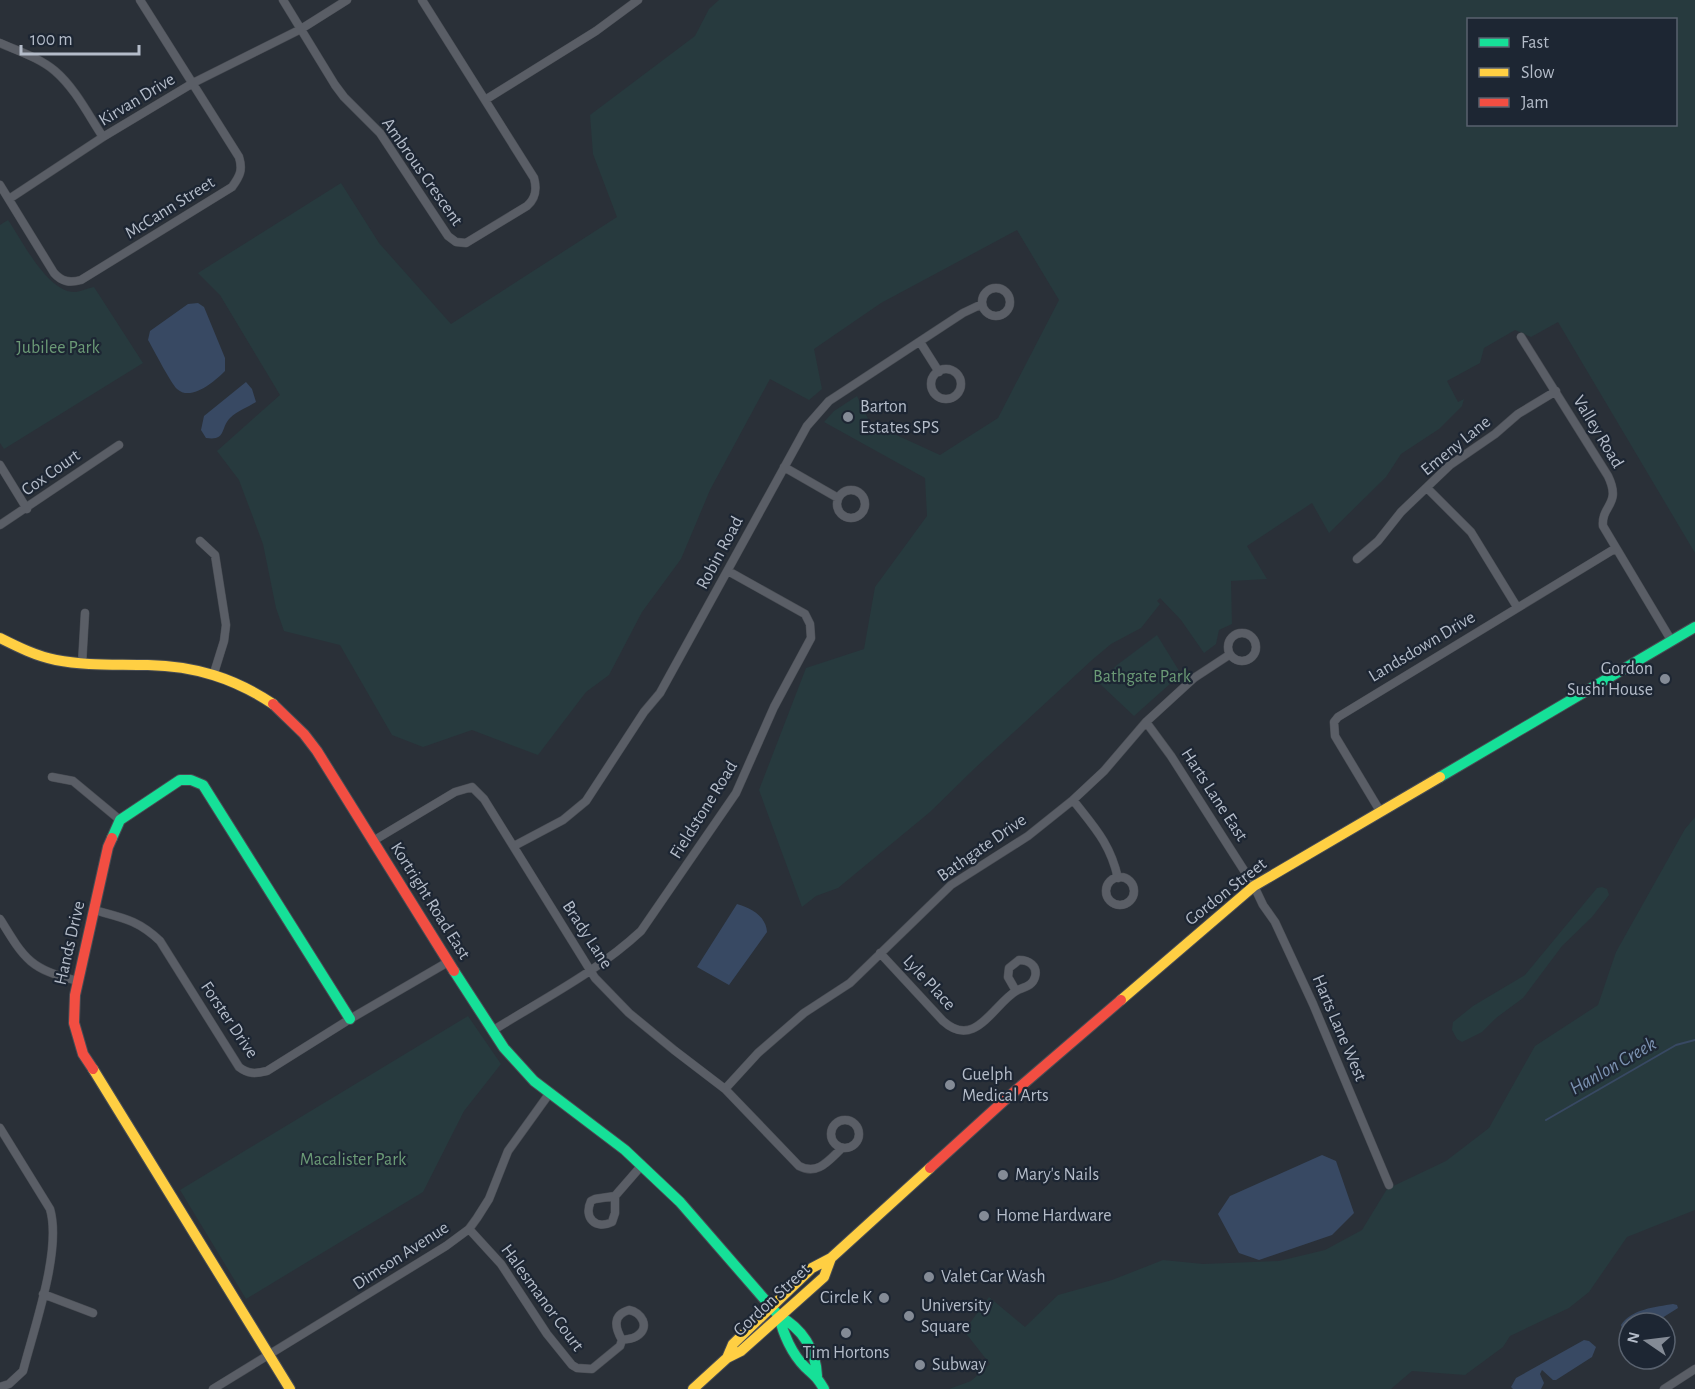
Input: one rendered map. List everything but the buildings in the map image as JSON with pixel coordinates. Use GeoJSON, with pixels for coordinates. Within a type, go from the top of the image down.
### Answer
{"type":"FeatureCollection","features":[{"type":"Feature","properties":{"kind":"street","name":"McCann Street"},"geometry":{"type":"LineString","coordinates":[[0,185],[54,273],[65,281],[73,282],[81,280],[232,187],[239,178],[242,168],[239,157],[140,0]]}},
{"type":"Feature","properties":{"kind":"street","name":"Ambrous Crescent"},"geometry":{"type":"LineString","coordinates":[[283,0],[335,85],[344,97],[381,133],[448,236],[456,242],[466,243],[481,236],[532,202],[536,191],[534,178],[422,0]]}},
{"type":"Feature","properties":{"kind":"street","name":"Kirvan Drive"},"geometry":{"type":"LineString","coordinates":[[9,199],[103,137],[193,83],[301,29],[347,0]]}},
{"type":"Feature","properties":{"kind":"street"},"geometry":{"type":"LineString","coordinates":[[485,100],[596,31],[639,0]]}},
{"type":"Feature","properties":{"kind":"street"},"geometry":{"type":"LineString","coordinates":[[0,43],[39,61],[57,73],[70,88],[103,137]]}},
{"type":"Feature","properties":{"kind":"street","name":"Robin Road"},"geometry":{"type":"LineString","coordinates":[[514,846],[563,820],[586,801],[644,712],[660,693],[807,426],[829,401],[963,313],[982,304]]}},
{"type":"Feature","properties":{"kind":"street","name":"Valley Road"},"geometry":{"type":"LineString","coordinates":[[1521,337],[1613,485],[1612,503],[1602,520],[1603,526],[1671,640]]}},
{"type":"Feature","properties":{"kind":"street"},"geometry":{"type":"LineString","coordinates":[[920,342],[939,372]]}},
{"type":"Feature","properties":{"kind":"street","name":"Emeny Lane"},"geometry":{"type":"LineString","coordinates":[[1357,559],[1373,546],[1401,512],[1461,456],[1495,434],[1518,414],[1556,391]]}},
{"type":"Feature","properties":{"kind":"street","name":"Cox Court"},"geometry":{"type":"LineString","coordinates":[[0,525],[119,445]]}},
{"type":"Feature","properties":{"kind":"street"},"geometry":{"type":"LineString","coordinates":[[0,465],[27,508]]}},
{"type":"Feature","properties":{"kind":"street"},"geometry":{"type":"LineString","coordinates":[[784,467],[838,498]]}},
{"type":"Feature","properties":{"kind":"street"},"geometry":{"type":"LineString","coordinates":[[1427,488],[1471,532],[1517,607]]}},
{"type":"Feature","properties":{"kind":"street"},"geometry":{"type":"LineString","coordinates":[[200,541],[215,555],[226,625],[224,641],[214,673]]}},
{"type":"Feature","properties":{"kind":"street","name":"Landsdown Drive"},"geometry":{"type":"LineString","coordinates":[[1380,811],[1335,736],[1334,723],[1342,713],[1616,548]]}},
{"type":"Feature","properties":{"kind":"street","name":"Fieldstone Road"},"geometry":{"type":"LineString","coordinates":[[492,1030],[590,972],[626,946],[641,931],[736,793],[774,707],[811,638],[810,624],[805,614],[728,571]]}},
{"type":"Feature","properties":{"kind":"street"},"geometry":{"type":"LineString","coordinates":[[82,664],[85,613]]}},
{"type":"Feature","properties":{"kind":"street","name":"Gordon Street"},"geometry":{"type":"LineString","coordinates":[[727,1358],[733,1344],[813,1268],[831,1258],[1006,1098],[1254,886],[1695,627]]}},
{"type":"Feature","properties":{"kind":"street","name":"Kortright Road East"},"geometry":{"type":"LineString","coordinates":[[0,638],[37,655],[82,664],[175,666],[214,673],[258,694],[292,721],[317,751],[448,962],[517,1064],[549,1094],[642,1165],[680,1202],[772,1306],[779,1316],[783,1334],[804,1366],[817,1376],[824,1389]]}},
{"type":"Feature","properties":{"kind":"street","name":"Bathgate Drive"},"geometry":{"type":"LineString","coordinates":[[724,1089],[758,1053],[804,1013],[850,983],[951,885],[1028,836],[1073,800],[1104,771],[1146,722],[1194,678],[1229,655]]}},
{"type":"Feature","properties":{"kind":"street","name":"Harts Lane East"},"geometry":{"type":"LineString","coordinates":[[1146,722],[1172,756],[1254,886]]}},
{"type":"Feature","properties":{"kind":"street"},"geometry":{"type":"LineString","coordinates":[[52,777],[73,782],[120,820],[180,780],[189,779],[200,783],[206,788],[350,1018]]}},
{"type":"Feature","properties":{"kind":"street","name":"Brady Lane"},"geometry":{"type":"LineString","coordinates":[[373,841],[455,792],[472,787],[484,799],[514,846],[590,972],[629,1013],[724,1089],[803,1168],[813,1170],[823,1166],[842,1148]]}},
{"type":"Feature","properties":{"kind":"street"},"geometry":{"type":"LineString","coordinates":[[1073,800],[1108,846],[1118,878]]}},
{"type":"Feature","properties":{"kind":"street","name":"Hands Drive"},"geometry":{"type":"LineString","coordinates":[[120,820],[108,847],[73,1009],[74,1023],[83,1054],[290,1389]]}},
{"type":"Feature","properties":{"kind":"street","name":"Harts Lane West"},"geometry":{"type":"LineString","coordinates":[[1254,886],[1275,922],[1312,1001],[1389,1185]]}},
{"type":"Feature","properties":{"kind":"street","name":"Forster Drive"},"geometry":{"type":"LineString","coordinates":[[94,910],[130,920],[146,928],[160,941],[239,1066],[246,1072],[256,1074],[267,1071],[350,1018],[448,962]]}},
{"type":"Feature","properties":{"kind":"street"},"geometry":{"type":"LineString","coordinates":[[0,919],[21,953],[32,964],[50,974],[78,981]]}},
{"type":"Feature","properties":{"kind":"street","name":"Lyle Place"},"geometry":{"type":"LineString","coordinates":[[880,954],[943,1021],[953,1028],[966,1030],[978,1026],[1016,991]]}},
{"type":"Feature","properties":{"kind":"street","name":"Dimson Avenue"},"geometry":{"type":"LineString","coordinates":[[213,1389],[446,1246],[469,1229],[489,1199],[514,1141],[549,1094]]}},
{"type":"Feature","properties":{"kind":"street"},"geometry":{"type":"LineString","coordinates":[[0,1128],[50,1209],[54,1222],[53,1248],[23,1371],[9,1384],[0,1387]]}},
{"type":"Feature","properties":{"kind":"street"},"geometry":{"type":"LineString","coordinates":[[615,1196],[615,1214],[612,1222],[598,1225],[590,1220],[588,1207],[591,1202],[595,1199],[615,1196],[642,1165]]}},
{"type":"Feature","properties":{"kind":"street","name":"Halesmanor Court"},"geometry":{"type":"LineString","coordinates":[[469,1229],[501,1264],[547,1334],[572,1365],[591,1370],[620,1346],[622,1340]]}},
{"type":"Feature","properties":{"kind":"street","name":"Gordon Street"},"geometry":{"type":"LineString","coordinates":[[693,1389],[727,1358],[741,1351],[824,1277],[831,1258]]}},
{"type":"Feature","properties":{"kind":"street"},"geometry":{"type":"LineString","coordinates":[[43,1294],[93,1313]]}},
{"type":"Feature","properties":{"kind":"street"},"geometry":{"type":"LineString","coordinates":[[1664,1389],[1695,1369]]}},
{"type":"Feature","properties":{"kind":"green space"},"geometry":{"type":"Polygon","coordinates":[[[719,0],[1695,0],[1695,553],[1558,322],[1531,337],[1515,330],[1484,348],[1480,363],[1447,381],[1458,402],[1464,399],[1462,406],[1439,429],[1401,454],[1386,477],[1329,533],[1312,503],[1247,546],[1267,579],[1231,581],[1232,624],[1219,630],[1216,644],[1204,653],[1181,620],[1160,598],[1157,601],[1160,604],[1141,628],[1111,644],[1092,660],[930,812],[838,888],[816,896],[802,907],[759,790],[806,668],[864,649],[875,587],[927,516],[925,478],[824,422],[834,411],[857,396],[870,423],[940,455],[998,418],[1059,300],[1017,230],[881,303],[814,349],[822,389],[809,400],[770,379],[710,490],[681,559],[642,612],[609,675],[586,692],[538,755],[472,730],[423,747],[392,735],[340,645],[284,631],[276,608],[263,544],[239,480],[217,451],[280,395],[220,295],[198,273],[341,183],[379,243],[451,324],[617,217],[593,154],[590,115],[695,36],[709,9],[719,0]]]}},
{"type":"Feature","properties":{"kind":"green space","name":"Jubilee Park"},"geometry":{"type":"Polygon","coordinates":[[[8,220],[37,264],[56,284],[66,290],[76,292],[94,287],[143,363],[4,449],[0,443],[0,225],[8,220]]]}},
{"type":"Feature","properties":{"kind":"green space","name":"Bathgate Park"},"geometry":{"type":"Polygon","coordinates":[[[1157,635],[1181,674],[1134,716],[1099,683],[1117,665],[1157,635]]]}},
{"type":"Feature","properties":{"kind":"green space"},"geometry":{"type":"Polygon","coordinates":[[[1695,817],[1695,1210],[1627,1237],[1589,1292],[1569,1308],[1510,1336],[1503,1347],[1465,1375],[1412,1371],[1391,1389],[949,1389],[971,1381],[990,1364],[964,1331],[989,1297],[1025,1327],[1058,1295],[1112,1280],[1163,1260],[1203,1264],[1279,1261],[1325,1250],[1362,1230],[1387,1189],[1446,1161],[1489,1128],[1535,1046],[1598,1005],[1616,952],[1685,829],[1695,817]]]}},
{"type":"Feature","properties":{"kind":"green space"},"geometry":{"type":"Polygon","coordinates":[[[1597,888],[1607,889],[1609,895],[1592,917],[1562,946],[1523,998],[1496,1018],[1482,1032],[1462,1042],[1457,1039],[1452,1030],[1453,1022],[1473,1006],[1525,975],[1597,888]]]}},
{"type":"Feature","properties":{"kind":"green space","name":"Macalister Park"},"geometry":{"type":"Polygon","coordinates":[[[468,1016],[501,1064],[464,1111],[423,1192],[246,1299],[180,1190],[468,1016]]]}},
{"type":"Feature","properties":{"kind":"water"},"geometry":{"type":"Polygon","coordinates":[[[198,303],[204,307],[225,358],[225,371],[202,389],[189,393],[177,389],[148,340],[150,331],[188,304],[198,303]]]}},
{"type":"Feature","properties":{"kind":"water"},"geometry":{"type":"Polygon","coordinates":[[[246,382],[252,389],[256,402],[230,418],[220,436],[206,438],[201,430],[204,416],[246,382]]]}},
{"type":"Feature","properties":{"kind":"water"},"geometry":{"type":"Polygon","coordinates":[[[737,904],[757,913],[764,921],[767,932],[729,985],[697,967],[737,904]]]}},
{"type":"Feature","properties":{"kind":"water"},"geometry":{"type":"Polygon","coordinates":[[[1322,1155],[1336,1161],[1354,1213],[1332,1235],[1259,1260],[1239,1253],[1218,1214],[1230,1196],[1322,1155]]]}},
{"type":"Feature","properties":{"kind":"water"},"geometry":{"type":"Polygon","coordinates":[[[1673,1304],[1678,1308],[1673,1311],[1640,1311],[1673,1304]]]}},
{"type":"Feature","properties":{"kind":"water"},"geometry":{"type":"Polygon","coordinates":[[[1584,1340],[1596,1347],[1592,1357],[1556,1380],[1542,1370],[1540,1374],[1544,1383],[1541,1389],[1513,1389],[1511,1387],[1516,1378],[1584,1340]]]}},
{"type":"Feature","properties":{"kind":"waterway","name":"Hanlon Creek"},"geometry":{"type":"LineString","coordinates":[[1546,1120],[1676,1045],[1695,1040]]}},
{"type":"Feature","properties":{"kind":"traffic: fast"},"geometry":{"type":"LineString","coordinates":[[1440,777],[1695,627]]}},
{"type":"Feature","properties":{"kind":"traffic: fast"},"geometry":{"type":"LineString","coordinates":[[112,838],[120,820],[180,780],[191,780],[203,785],[350,1019]]}},
{"type":"Feature","properties":{"kind":"traffic: fast"},"geometry":{"type":"LineString","coordinates":[[454,971],[504,1048],[534,1081],[625,1150],[680,1202],[779,1316],[801,1333],[814,1357],[817,1376]]}},
{"type":"Feature","properties":{"kind":"traffic: fast"},"geometry":{"type":"LineString","coordinates":[[779,1316],[792,1350],[824,1389]]}},
{"type":"Feature","properties":{"kind":"traffic: slow"},"geometry":{"type":"LineString","coordinates":[[0,638],[34,654],[67,662],[165,666],[198,671],[229,680],[273,704]]}},
{"type":"Feature","properties":{"kind":"traffic: slow"},"geometry":{"type":"LineString","coordinates":[[1121,1000],[1254,886],[1440,777]]}},
{"type":"Feature","properties":{"kind":"traffic: slow"},"geometry":{"type":"LineString","coordinates":[[93,1069],[290,1389]]}},
{"type":"Feature","properties":{"kind":"traffic: slow"},"geometry":{"type":"LineString","coordinates":[[727,1358],[733,1344],[812,1268],[831,1258],[930,1168]]}},
{"type":"Feature","properties":{"kind":"traffic: slow"},"geometry":{"type":"LineString","coordinates":[[693,1389],[727,1358],[741,1351],[824,1277],[831,1258]]}},
{"type":"Feature","properties":{"kind":"traffic: jam"},"geometry":{"type":"LineString","coordinates":[[273,704],[304,734],[317,751],[454,971]]}},
{"type":"Feature","properties":{"kind":"traffic: jam"},"geometry":{"type":"LineString","coordinates":[[93,1069],[83,1054],[74,1023],[75,995],[108,847],[112,838]]}},
{"type":"Feature","properties":{"kind":"traffic: jam"},"geometry":{"type":"LineString","coordinates":[[930,1168],[1121,1000]]}},
{"type":"Feature","properties":{"kind":"place","name":"Barton Estates SPS"},"geometry":{"type":"Point","coordinates":[848,417]}},
{"type":"Feature","properties":{"kind":"place","name":"Gordon Sushi House"},"geometry":{"type":"Point","coordinates":[1665,679]}},
{"type":"Feature","properties":{"kind":"place","name":"Guelph Medical Arts"},"geometry":{"type":"Point","coordinates":[950,1085]}},
{"type":"Feature","properties":{"kind":"place","name":"Mary's Nails"},"geometry":{"type":"Point","coordinates":[1003,1175]}},
{"type":"Feature","properties":{"kind":"place","name":"Home Hardware"},"geometry":{"type":"Point","coordinates":[984,1216]}},
{"type":"Feature","properties":{"kind":"place","name":"Valet Car Wash"},"geometry":{"type":"Point","coordinates":[929,1277]}},
{"type":"Feature","properties":{"kind":"place","name":"Circle K"},"geometry":{"type":"Point","coordinates":[884,1298]}},
{"type":"Feature","properties":{"kind":"place","name":"University Square"},"geometry":{"type":"Point","coordinates":[909,1316]}},
{"type":"Feature","properties":{"kind":"place","name":"Tim Hortons"},"geometry":{"type":"Point","coordinates":[846,1333]}},
{"type":"Feature","properties":{"kind":"place","name":"Subway"},"geometry":{"type":"Point","coordinates":[920,1365]}}]}
